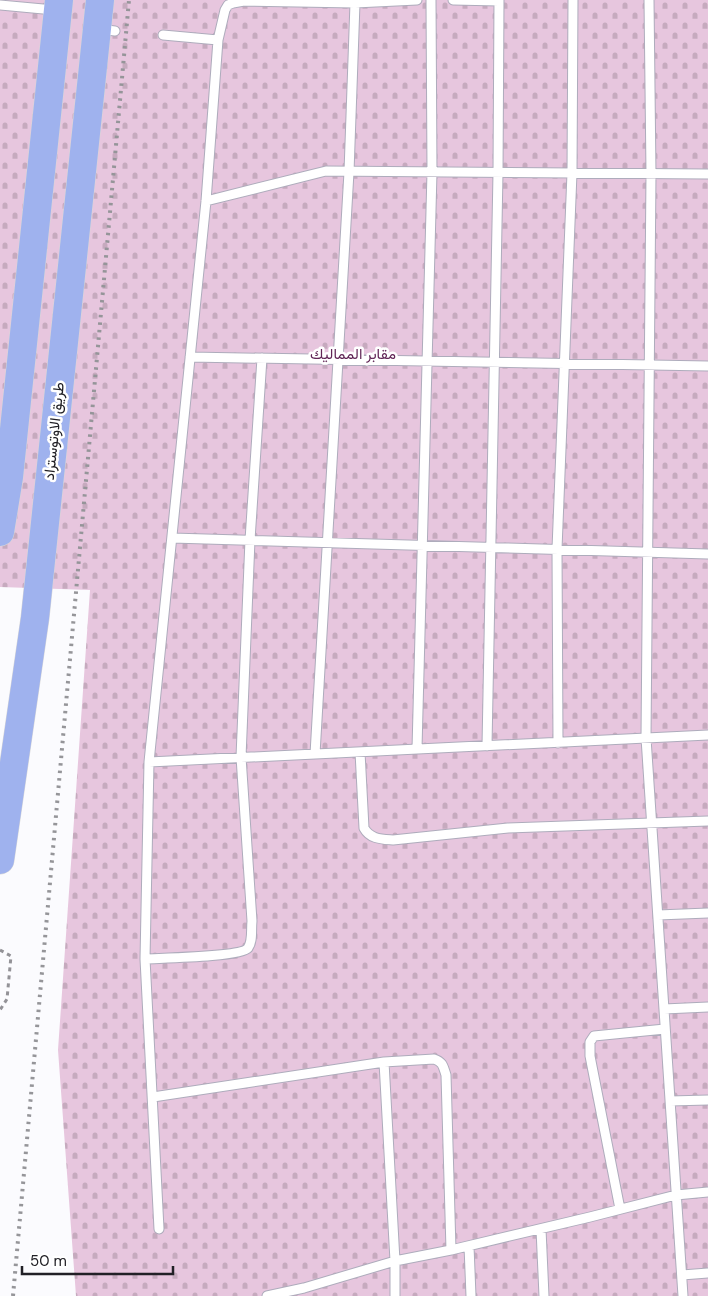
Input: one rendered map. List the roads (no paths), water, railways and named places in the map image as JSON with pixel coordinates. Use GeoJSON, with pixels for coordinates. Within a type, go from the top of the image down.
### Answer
{"type":"FeatureCollection","features":[{"type":"Feature","properties":{"kind":"highway","name":"طريق الاوتوستراد"},"geometry":{"type":"LineString","coordinates":[[0,860],[35,618],[106,30],[100,0]]}},
{"type":"Feature","properties":{"kind":"highway"},"geometry":{"type":"LineString","coordinates":[[0,532],[4,477],[58,5]]}},
{"type":"Feature","properties":{"kind":"lane"},"geometry":{"type":"LineString","coordinates":[[159,1229],[145,959],[148,762],[206,201],[218,40],[225,10],[233,3],[244,1],[355,2],[417,0]]}},
{"type":"Feature","properties":{"kind":"lane"},"geometry":{"type":"LineString","coordinates":[[417,749],[432,172],[430,0]]}},
{"type":"Feature","properties":{"kind":"lane"},"geometry":{"type":"LineString","coordinates":[[453,0],[499,1],[498,173],[487,746]]}},
{"type":"Feature","properties":{"kind":"lane"},"geometry":{"type":"LineString","coordinates":[[558,742],[557,549],[572,173],[573,0]]}},
{"type":"Feature","properties":{"kind":"lane"},"geometry":{"type":"LineString","coordinates":[[650,0],[650,365],[646,738],[683,1296]]}},
{"type":"Feature","properties":{"kind":"lane"},"geometry":{"type":"LineString","coordinates":[[316,754],[348,172],[355,2]]}},
{"type":"Feature","properties":{"kind":"lane"},"geometry":{"type":"LineString","coordinates":[[0,5],[58,5]]}},
{"type":"Feature","properties":{"kind":"lane"},"geometry":{"type":"LineString","coordinates":[[163,36],[218,40]]}},
{"type":"Feature","properties":{"kind":"lane"},"geometry":{"type":"LineString","coordinates":[[206,201],[326,171],[708,174]]}},
{"type":"Feature","properties":{"kind":"lane"},"geometry":{"type":"LineString","coordinates":[[190,357],[708,366]]}},
{"type":"Feature","properties":{"kind":"lane"},"geometry":{"type":"LineString","coordinates":[[145,959],[244,952],[251,940],[252,922],[241,757],[250,540],[262,358]]}},
{"type":"Feature","properties":{"kind":"lane"},"geometry":{"type":"LineString","coordinates":[[172,538],[708,554]]}},
{"type":"Feature","properties":{"kind":"lane"},"geometry":{"type":"LineString","coordinates":[[148,762],[708,735]]}},
{"type":"Feature","properties":{"kind":"lane"},"geometry":{"type":"LineString","coordinates":[[360,752],[364,828],[372,837],[393,840],[508,828],[708,821]]}},
{"type":"Feature","properties":{"kind":"lane"},"geometry":{"type":"LineString","coordinates":[[658,915],[708,913]]}},
{"type":"Feature","properties":{"kind":"lane"},"geometry":{"type":"LineString","coordinates":[[664,1009],[708,1007]]}},
{"type":"Feature","properties":{"kind":"lane"},"geometry":{"type":"LineString","coordinates":[[620,1209],[590,1056],[590,1042],[592,1038],[598,1036],[666,1029]]}},
{"type":"Feature","properties":{"kind":"lane"},"geometry":{"type":"LineString","coordinates":[[153,1097],[384,1062],[434,1059],[440,1061],[446,1075],[451,1250]]}},
{"type":"Feature","properties":{"kind":"lane"},"geometry":{"type":"LineString","coordinates":[[384,1062],[395,1262],[395,1296]]}},
{"type":"Feature","properties":{"kind":"lane"},"geometry":{"type":"LineString","coordinates":[[670,1100],[708,1100]]}},
{"type":"Feature","properties":{"kind":"lane"},"geometry":{"type":"LineString","coordinates":[[267,1296],[304,1288],[395,1262],[541,1229],[676,1194],[708,1192]]}},
{"type":"Feature","properties":{"kind":"lane"},"geometry":{"type":"LineString","coordinates":[[541,1229],[544,1296]]}},
{"type":"Feature","properties":{"kind":"lane"},"geometry":{"type":"LineString","coordinates":[[469,1246],[471,1296]]}},
{"type":"Feature","properties":{"kind":"lane"},"geometry":{"type":"LineString","coordinates":[[682,1275],[708,1274]]}},
{"type":"Feature","properties":{"kind":"railway"},"geometry":{"type":"LineString","coordinates":[[13,1296],[129,0]]}},
{"type":"Feature","properties":{"kind":"park label","name":"مقابر المماليك"},"geometry":{"type":"Point","coordinates":[353,354]}}]}
